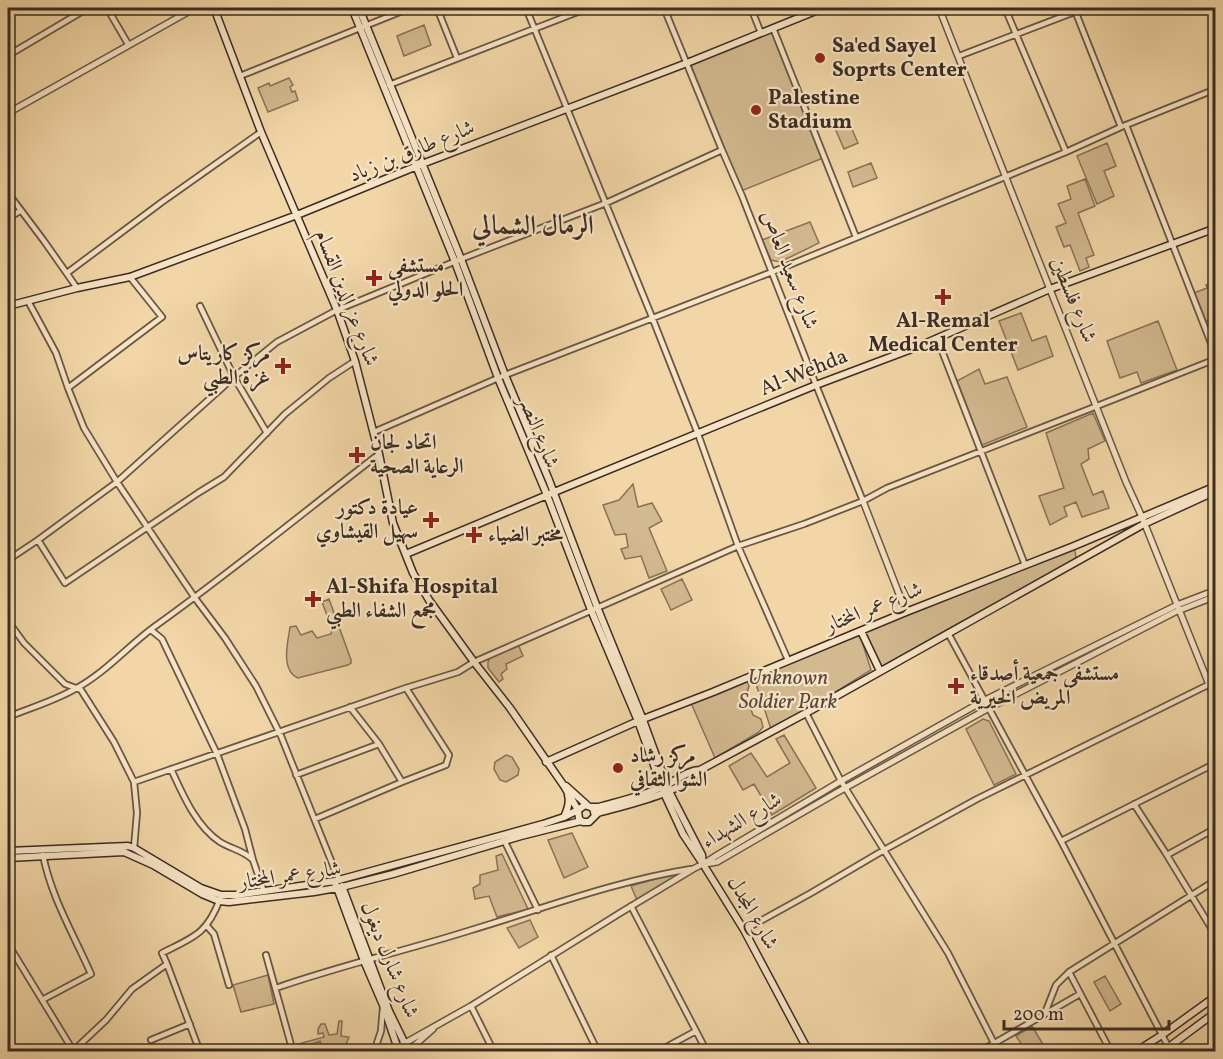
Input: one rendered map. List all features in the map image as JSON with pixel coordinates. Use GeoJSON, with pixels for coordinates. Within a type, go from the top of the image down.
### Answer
{"type":"FeatureCollection","features":[{"type":"Feature","properties":{"kind":"main road","name":"شارع النصر"},"geometry":{"type":"LineString","coordinates":[[352,8],[363,26],[389,85],[418,166]]}},
{"type":"Feature","properties":{"kind":"main road","name":"شارع النصر"},"geometry":{"type":"LineString","coordinates":[[358,8],[418,166],[458,261],[594,609],[641,721],[665,789]]}},
{"type":"Feature","properties":{"kind":"main road","name":"شارع طارق بن زياد"},"geometry":{"type":"LineString","coordinates":[[8,306],[130,277],[297,216],[418,166],[687,63],[823,8]]}},
{"type":"Feature","properties":{"kind":"main road","name":"شارع عز الدين القسام"},"geometry":{"type":"LineString","coordinates":[[214,10],[261,132],[337,310],[355,361],[374,432],[393,523],[413,573],[429,600],[510,708],[562,784]]}},
{"type":"Feature","properties":{"kind":"main road","name":"Al-Wehda"},"geometry":{"type":"LineString","coordinates":[[406,554],[937,338],[1050,289],[1215,228]]}},
{"type":"Feature","properties":{"kind":"main road","name":"شارع عمر المختار"},"geometry":{"type":"LineString","coordinates":[[665,789],[696,776],[700,770],[1077,561],[1143,521],[1215,486]]}},
{"type":"Feature","properties":{"kind":"main road","name":"شارع عمر المختار"},"geometry":{"type":"LineString","coordinates":[[546,762],[906,612],[1215,491]]}},
{"type":"Feature","properties":{"kind":"main road"},"geometry":{"type":"LineString","coordinates":[[1074,546],[1079,552],[1077,561]]}},
{"type":"Feature","properties":{"kind":"main road"},"geometry":{"type":"LineString","coordinates":[[861,631],[880,671]]}},
{"type":"Feature","properties":{"kind":"main road"},"geometry":{"type":"LineString","coordinates":[[562,784],[578,810],[581,821],[589,822],[598,813],[665,789]]}},
{"type":"Feature","properties":{"kind":"main road"},"geometry":{"type":"LineString","coordinates":[[562,784],[594,810],[595,816]]}},
{"type":"Feature","properties":{"kind":"main road"},"geometry":{"type":"LineString","coordinates":[[562,784],[569,798],[564,817]]}},
{"type":"Feature","properties":{"kind":"main road"},"geometry":{"type":"LineString","coordinates":[[578,810],[582,806],[603,806],[665,789]]}},
{"type":"Feature","properties":{"kind":"main road","name":"شارع المجدل"},"geometry":{"type":"LineString","coordinates":[[665,789],[702,855],[703,864],[744,930],[805,1050]]}},
{"type":"Feature","properties":{"kind":"main road","name":"شارع عمر المختار"},"geometry":{"type":"LineString","coordinates":[[503,838],[578,810]]}},
{"type":"Feature","properties":{"kind":"main road","name":"شارع عمر المختار"},"geometry":{"type":"LineString","coordinates":[[8,858],[122,845],[134,848],[229,902],[314,892],[338,882],[401,864],[581,821]]}},
{"type":"Feature","properties":{"kind":"main road","name":"شارع عمر المختار"},"geometry":{"type":"LineString","coordinates":[[8,851],[124,852],[153,865],[202,894],[220,898],[338,882]]}},
{"type":"Feature","properties":{"kind":"main road","name":"شارع شارل ديغول"},"geometry":{"type":"LineString","coordinates":[[338,882],[398,1049]]}},
{"type":"Feature","properties":{"kind":"main road","name":"شارع شارل ديغول"},"geometry":{"type":"LineString","coordinates":[[367,960],[408,1051]]}},
{"type":"Feature","properties":{"kind":"main road"},"geometry":{"type":"LineString","coordinates":[[1135,1052],[1215,996]]}},
{"type":"Feature","properties":{"kind":"main road"},"geometry":{"type":"LineString","coordinates":[[1161,1052],[1170,1049],[1215,1012]]}},
{"type":"Feature","properties":{"kind":"street"},"geometry":{"type":"LineString","coordinates":[[12,53],[79,10],[88,8]]}},
{"type":"Feature","properties":{"kind":"street"},"geometry":{"type":"LineString","coordinates":[[107,8],[128,44]]}},
{"type":"Feature","properties":{"kind":"street"},"geometry":{"type":"LineString","coordinates":[[8,112],[195,8]]}},
{"type":"Feature","properties":{"kind":"street"},"geometry":{"type":"LineString","coordinates":[[240,76],[410,8]]}},
{"type":"Feature","properties":{"kind":"street"},"geometry":{"type":"LineString","coordinates":[[437,8],[457,58]]}},
{"type":"Feature","properties":{"kind":"street"},"geometry":{"type":"LineString","coordinates":[[525,8],[698,434],[738,546],[788,660]]}},
{"type":"Feature","properties":{"kind":"street"},"geometry":{"type":"LineString","coordinates":[[389,85],[588,8]]}},
{"type":"Feature","properties":{"kind":"street","name":"شارع سعيد العاص"},"geometry":{"type":"LineString","coordinates":[[664,8],[742,196],[906,612]]}},
{"type":"Feature","properties":{"kind":"street"},"geometry":{"type":"LineString","coordinates":[[751,8],[761,33]]}},
{"type":"Feature","properties":{"kind":"street","name":"شارع فلسطين"},"geometry":{"type":"LineString","coordinates":[[939,8],[1215,702]]}},
{"type":"Feature","properties":{"kind":"street"},"geometry":{"type":"LineString","coordinates":[[1005,8],[1066,152]]}},
{"type":"Feature","properties":{"kind":"street"},"geometry":{"type":"LineString","coordinates":[[958,56],[1075,9],[1085,8]]}},
{"type":"Feature","properties":{"kind":"street"},"geometry":{"type":"LineString","coordinates":[[134,782],[458,672],[474,662],[738,546],[863,501],[887,488],[1215,357],[1172,244],[1075,9]]}},
{"type":"Feature","properties":{"kind":"street"},"geometry":{"type":"LineString","coordinates":[[773,28],[856,237]]}},
{"type":"Feature","properties":{"kind":"street"},"geometry":{"type":"LineString","coordinates":[[374,432],[502,377],[771,272],[1215,89]]}},
{"type":"Feature","properties":{"kind":"street"},"geometry":{"type":"LineString","coordinates":[[67,273],[261,132]]}},
{"type":"Feature","properties":{"kind":"street"},"geometry":{"type":"LineString","coordinates":[[8,560],[117,482],[234,376],[277,342],[337,310],[606,203],[722,150]]}},
{"type":"Feature","properties":{"kind":"street"},"geometry":{"type":"LineString","coordinates":[[8,193],[77,288]]}},
{"type":"Feature","properties":{"kind":"street"},"geometry":{"type":"LineString","coordinates":[[8,218],[21,210]]}},
{"type":"Feature","properties":{"kind":"street"},"geometry":{"type":"LineString","coordinates":[[68,388],[162,317],[130,277]]}},
{"type":"Feature","properties":{"kind":"street"},"geometry":{"type":"LineString","coordinates":[[28,301],[56,353],[84,428],[117,482],[256,686],[315,819],[338,882]]}},
{"type":"Feature","properties":{"kind":"street"},"geometry":{"type":"LineString","coordinates":[[200,306],[234,376],[267,433]]}},
{"type":"Feature","properties":{"kind":"street"},"geometry":{"type":"LineString","coordinates":[[937,338],[1024,565]]}},
{"type":"Feature","properties":{"kind":"street"},"geometry":{"type":"LineString","coordinates":[[38,540],[65,584],[224,477],[285,414],[329,378],[355,361]]}},
{"type":"Feature","properties":{"kind":"street"},"geometry":{"type":"LineString","coordinates":[[8,717],[52,701],[77,688],[379,454]]}},
{"type":"Feature","properties":{"kind":"street","name":"شارع الشهداء"},"geometry":{"type":"LineString","coordinates":[[551,955],[842,780],[985,700],[1215,590]]}},
{"type":"Feature","properties":{"kind":"street","name":"شارع الشهداء"},"geometry":{"type":"LineString","coordinates":[[703,864],[717,862],[989,708],[1178,607],[1215,596]]}},
{"type":"Feature","properties":{"kind":"street"},"geometry":{"type":"LineString","coordinates":[[8,621],[24,644],[64,684],[81,690],[114,742],[134,782],[137,813],[134,848]]}},
{"type":"Feature","properties":{"kind":"street"},"geometry":{"type":"LineString","coordinates":[[151,630],[162,639],[217,754],[245,829],[252,860],[264,892]]}},
{"type":"Feature","properties":{"kind":"street"},"geometry":{"type":"LineString","coordinates":[[948,633],[1170,1049]]}},
{"type":"Feature","properties":{"kind":"street"},"geometry":{"type":"LineString","coordinates":[[744,930],[884,850],[1024,775],[1215,681]]}},
{"type":"Feature","properties":{"kind":"street"},"geometry":{"type":"LineString","coordinates":[[315,819],[446,765],[448,755],[406,688]]}},
{"type":"Feature","properties":{"kind":"street"},"geometry":{"type":"LineString","coordinates":[[350,707],[379,744],[402,782]]}},
{"type":"Feature","properties":{"kind":"street"},"geometry":{"type":"LineString","coordinates":[[806,713],[846,788],[948,953],[994,1043]]}},
{"type":"Feature","properties":{"kind":"street"},"geometry":{"type":"LineString","coordinates":[[296,775],[379,744]]}},
{"type":"Feature","properties":{"kind":"street"},"geometry":{"type":"LineString","coordinates":[[1060,841],[1215,763]]}},
{"type":"Feature","properties":{"kind":"street"},"geometry":{"type":"LineString","coordinates":[[171,769],[199,822],[208,833],[222,844],[247,854],[252,860]]}},
{"type":"Feature","properties":{"kind":"street"},"geometry":{"type":"LineString","coordinates":[[1134,804],[1215,936]]}},
{"type":"Feature","properties":{"kind":"street"},"geometry":{"type":"LineString","coordinates":[[1167,855],[1215,828]]}},
{"type":"Feature","properties":{"kind":"street"},"geometry":{"type":"LineString","coordinates":[[503,838],[538,910]]}},
{"type":"Feature","properties":{"kind":"street"},"geometry":{"type":"LineString","coordinates":[[42,1000],[91,974],[50,882],[43,853]]}},
{"type":"Feature","properties":{"kind":"street"},"geometry":{"type":"LineString","coordinates":[[276,988],[367,960],[409,950],[632,881],[693,869]]}},
{"type":"Feature","properties":{"kind":"street"},"geometry":{"type":"LineString","coordinates":[[1045,1013],[1056,986],[1069,972],[1215,880]]}},
{"type":"Feature","properties":{"kind":"street"},"geometry":{"type":"LineString","coordinates":[[200,1052],[162,953],[194,937],[207,926],[220,898]]}},
{"type":"Feature","properties":{"kind":"street"},"geometry":{"type":"LineString","coordinates":[[632,906],[707,1052]]}},
{"type":"Feature","properties":{"kind":"street"},"geometry":{"type":"LineString","coordinates":[[207,926],[214,934],[229,985]]}},
{"type":"Feature","properties":{"kind":"street"},"geometry":{"type":"LineString","coordinates":[[8,944],[73,1051],[106,1020],[132,989],[168,964]]}},
{"type":"Feature","properties":{"kind":"street"},"geometry":{"type":"LineString","coordinates":[[266,955],[293,1052]]}},
{"type":"Feature","properties":{"kind":"street"},"geometry":{"type":"LineString","coordinates":[[389,1052],[398,1049],[405,1042],[471,1005],[551,955],[598,1052]]}},
{"type":"Feature","properties":{"kind":"street"},"geometry":{"type":"LineString","coordinates":[[1069,972],[1111,1052]]}},
{"type":"Feature","properties":{"kind":"street"},"geometry":{"type":"LineString","coordinates":[[979,1052],[1080,994]]}},
{"type":"Feature","properties":{"kind":"street","name":"شارع شارل ديغول"},"geometry":{"type":"LineString","coordinates":[[374,1052],[381,1031],[383,1005]]}},
{"type":"Feature","properties":{"kind":"street"},"geometry":{"type":"LineString","coordinates":[[471,1005],[494,1052]]}},
{"type":"Feature","properties":{"kind":"street"},"geometry":{"type":"LineString","coordinates":[[151,1040],[190,1024]]}},
{"type":"Feature","properties":{"kind":"street"},"geometry":{"type":"LineString","coordinates":[[408,1051],[435,1026]]}},
{"type":"Feature","properties":{"kind":"street"},"geometry":{"type":"LineString","coordinates":[[657,1052],[696,1031]]}},
{"type":"Feature","properties":{"kind":"green space"},"geometry":{"type":"Polygon","coordinates":[[[424,25],[431,45],[404,56],[397,36],[424,25]]]}},
{"type":"Feature","properties":{"kind":"green space","name":"Palestine Stadium"},"geometry":{"type":"Polygon","coordinates":[[[772,32],[823,158],[741,191],[690,63],[772,32]]]}},
{"type":"Feature","properties":{"kind":"green space"},"geometry":{"type":"Polygon","coordinates":[[[289,78],[293,85],[290,87],[292,92],[295,91],[298,100],[268,112],[258,88],[289,78]]]}},
{"type":"Feature","properties":{"kind":"green space"},"geometry":{"type":"Polygon","coordinates":[[[848,120],[858,143],[844,149],[834,126],[848,120]]]}},
{"type":"Feature","properties":{"kind":"green space"},"geometry":{"type":"Polygon","coordinates":[[[1107,143],[1116,166],[1104,171],[1114,196],[1097,204],[1077,156],[1107,143]]]}},
{"type":"Feature","properties":{"kind":"green space"},"geometry":{"type":"Polygon","coordinates":[[[871,163],[877,178],[853,187],[848,172],[871,163]]]}},
{"type":"Feature","properties":{"kind":"green space"},"geometry":{"type":"Polygon","coordinates":[[[1085,179],[1095,206],[1078,213],[1094,255],[1086,258],[1089,267],[1080,271],[1070,245],[1064,247],[1056,227],[1066,223],[1058,204],[1071,199],[1067,186],[1085,179]]]}},
{"type":"Feature","properties":{"kind":"green space"},"geometry":{"type":"Polygon","coordinates":[[[810,222],[819,243],[780,262],[771,260],[762,240],[810,222]]]}},
{"type":"Feature","properties":{"kind":"green space"},"geometry":{"type":"Polygon","coordinates":[[[1215,281],[1215,318],[1206,321],[1194,293],[1207,288],[1206,285],[1215,281]]]}},
{"type":"Feature","properties":{"kind":"green space"},"geometry":{"type":"Polygon","coordinates":[[[1021,313],[1032,341],[1046,336],[1053,356],[1018,370],[999,321],[1021,313]]]}},
{"type":"Feature","properties":{"kind":"green space"},"geometry":{"type":"Polygon","coordinates":[[[1158,321],[1177,370],[1141,383],[1137,372],[1120,378],[1107,341],[1158,321]]]}},
{"type":"Feature","properties":{"kind":"green space"},"geometry":{"type":"Polygon","coordinates":[[[979,369],[985,384],[1007,377],[1027,427],[982,445],[957,381],[979,369]]]}},
{"type":"Feature","properties":{"kind":"green space"},"geometry":{"type":"Polygon","coordinates":[[[1093,413],[1105,441],[1088,449],[1089,459],[1081,464],[1093,495],[1103,491],[1109,508],[1082,517],[1076,502],[1064,507],[1067,516],[1050,525],[1039,496],[1064,488],[1046,433],[1093,413]]]}},
{"type":"Feature","properties":{"kind":"green space"},"geometry":{"type":"Polygon","coordinates":[[[633,484],[638,507],[652,503],[662,521],[649,528],[667,571],[649,578],[641,556],[625,559],[621,549],[628,547],[626,534],[615,535],[603,505],[619,500],[633,484]]]}},
{"type":"Feature","properties":{"kind":"green space","name":"Unknown Soldier Park"},"geometry":{"type":"Polygon","coordinates":[[[1072,549],[1076,557],[1072,562],[881,667],[864,632],[1072,549]]]}},
{"type":"Feature","properties":{"kind":"green space"},"geometry":{"type":"Polygon","coordinates":[[[682,579],[692,600],[671,610],[661,589],[682,579]]]}},
{"type":"Feature","properties":{"kind":"green space"},"geometry":{"type":"Polygon","coordinates":[[[329,599],[351,663],[298,678],[292,674],[287,662],[290,627],[296,626],[301,635],[312,631],[317,638],[331,634],[332,629],[322,602],[329,599]]]}},
{"type":"Feature","properties":{"kind":"green space","name":"Unknown Soldier Park"},"geometry":{"type":"Polygon","coordinates":[[[860,635],[871,670],[771,729],[754,678],[860,635]]]}},
{"type":"Feature","properties":{"kind":"green space"},"geometry":{"type":"Polygon","coordinates":[[[518,644],[523,656],[506,664],[507,669],[501,674],[503,679],[499,682],[488,668],[490,657],[518,644]]]}},
{"type":"Feature","properties":{"kind":"green space"},"geometry":{"type":"Polygon","coordinates":[[[747,681],[749,686],[746,696],[753,715],[761,719],[763,727],[759,732],[715,758],[691,703],[747,681]]]}},
{"type":"Feature","properties":{"kind":"green space"},"geometry":{"type":"Polygon","coordinates":[[[983,719],[989,721],[1016,774],[994,785],[966,729],[983,719]]]}},
{"type":"Feature","properties":{"kind":"green space"},"geometry":{"type":"Polygon","coordinates":[[[784,735],[816,788],[772,815],[754,784],[743,790],[729,766],[751,753],[767,777],[790,763],[776,739],[784,735]]]}},
{"type":"Feature","properties":{"kind":"green space"},"geometry":{"type":"Polygon","coordinates":[[[506,755],[512,757],[519,769],[518,775],[506,782],[500,780],[494,769],[495,762],[506,755]]]}},
{"type":"Feature","properties":{"kind":"green space"},"geometry":{"type":"Polygon","coordinates":[[[572,833],[588,867],[564,878],[548,840],[572,833]]]}},
{"type":"Feature","properties":{"kind":"green space"},"geometry":{"type":"Polygon","coordinates":[[[502,854],[528,909],[497,917],[489,896],[475,899],[473,888],[480,884],[480,875],[498,870],[496,856],[502,854]]]}},
{"type":"Feature","properties":{"kind":"green space"},"geometry":{"type":"Polygon","coordinates":[[[679,872],[681,875],[637,900],[631,886],[679,872]]]}},
{"type":"Feature","properties":{"kind":"green space"},"geometry":{"type":"Polygon","coordinates":[[[530,920],[538,937],[519,948],[507,928],[530,920]]]}},
{"type":"Feature","properties":{"kind":"green space"},"geometry":{"type":"Polygon","coordinates":[[[268,975],[274,1004],[241,1012],[233,985],[268,975]]]}},
{"type":"Feature","properties":{"kind":"green space"},"geometry":{"type":"Polygon","coordinates":[[[1105,976],[1121,1004],[1110,1011],[1094,982],[1105,976]]]}},
{"type":"Feature","properties":{"kind":"green space"},"geometry":{"type":"Polygon","coordinates":[[[339,1021],[342,1021],[341,1036],[349,1037],[343,1051],[324,1051],[320,1041],[307,1046],[308,1051],[297,1051],[295,1045],[324,1037],[323,1033],[318,1034],[321,1024],[325,1024],[329,1035],[337,1034],[339,1021]]]}},
{"type":"Feature","properties":{"kind":"green space"},"geometry":{"type":"Polygon","coordinates":[[[1032,1026],[1047,1051],[1026,1051],[1016,1036],[1032,1026]]]}},
{"type":"Feature","properties":{"kind":"place","name":"Sa'ed Sayel Soprts Center"},"geometry":{"type":"Point","coordinates":[820,58]}},
{"type":"Feature","properties":{"kind":"place","name":"Palestine Stadium"},"geometry":{"type":"Point","coordinates":[756,110]}},
{"type":"Feature","properties":{"kind":"place","name":"مستشفى الحلو الدولي"},"geometry":{"type":"Point","coordinates":[374,278]}},
{"type":"Feature","properties":{"kind":"place","name":"Al-Remal Medical Center"},"geometry":{"type":"Point","coordinates":[943,297]}},
{"type":"Feature","properties":{"kind":"place","name":"مركز كاريتاس غزة الطبي"},"geometry":{"type":"Point","coordinates":[283,366]}},
{"type":"Feature","properties":{"kind":"place","name":"اتحاد لجان الرعاية الصحية"},"geometry":{"type":"Point","coordinates":[357,455]}},
{"type":"Feature","properties":{"kind":"place","name":"عيادة دكتور سهيل القيشاوي"},"geometry":{"type":"Point","coordinates":[431,520]}},
{"type":"Feature","properties":{"kind":"place","name":"مختبر الضياء"},"geometry":{"type":"Point","coordinates":[474,535]}},
{"type":"Feature","properties":{"kind":"place","name":"Al-Shifa Hospital مجمع الشفاء الطبي"},"geometry":{"type":"Point","coordinates":[313,599]}},
{"type":"Feature","properties":{"kind":"place","name":"مستشفى جمعية أصدقاء المريض الخيرية"},"geometry":{"type":"Point","coordinates":[956,686]}},
{"type":"Feature","properties":{"kind":"place","name":"مركز رشاد الشوا الثقافي"},"geometry":{"type":"Point","coordinates":[618,768]}},
{"type":"Feature","properties":{"kind":"district","name":"الرمال الشمالي"},"geometry":{"type":"Point","coordinates":[533,227]}}]}
